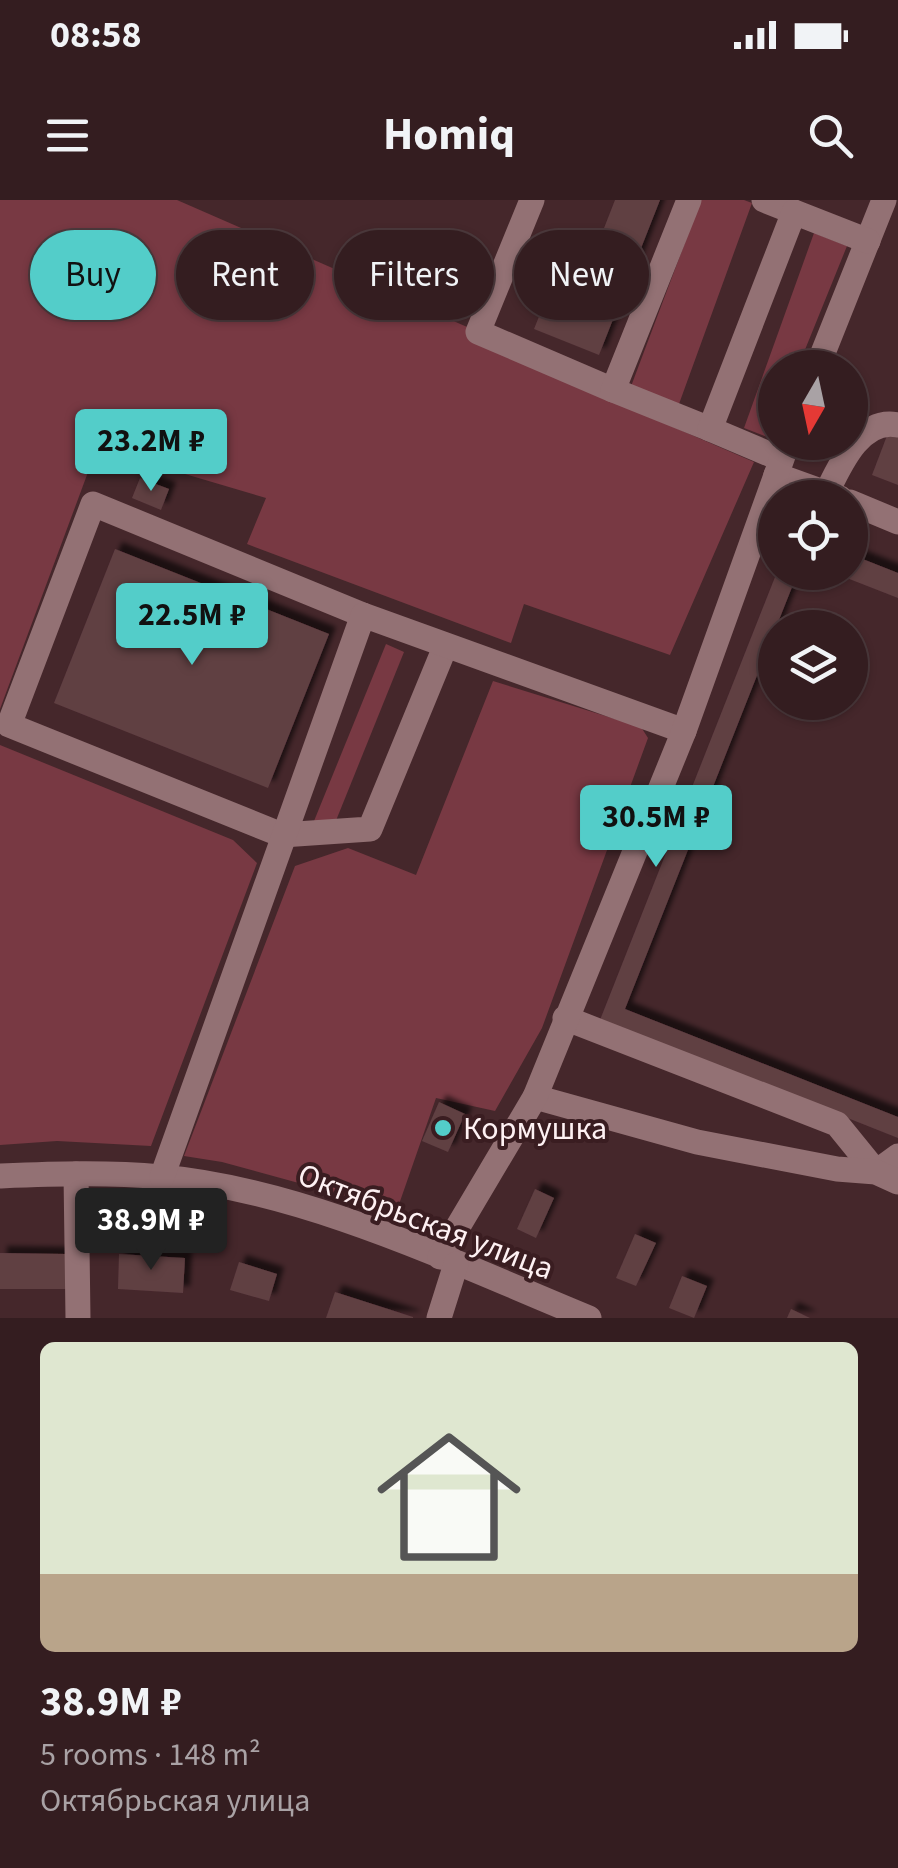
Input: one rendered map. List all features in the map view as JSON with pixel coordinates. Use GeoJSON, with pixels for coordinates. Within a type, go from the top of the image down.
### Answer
{"type":"FeatureCollection","features":[{"type":"Feature","properties":{"kind":"street"},"geometry":{"type":"LineString","coordinates":[[532,200],[478,332],[758,449]]}},
{"type":"Feature","properties":{"kind":"street"},"geometry":{"type":"LineString","coordinates":[[613,390],[690,200]]}},
{"type":"Feature","properties":{"kind":"street"},"geometry":{"type":"LineString","coordinates":[[764,200],[868,241]]}},
{"type":"Feature","properties":{"kind":"street"},"geometry":{"type":"LineString","coordinates":[[825,350],[884,200]]}},
{"type":"Feature","properties":{"kind":"street"},"geometry":{"type":"LineString","coordinates":[[710,429],[794,212]]}},
{"type":"Feature","properties":{"kind":"street"},"geometry":{"type":"LineString","coordinates":[[842,480],[847,452],[861,438],[878,426],[898,425]]}},
{"type":"Feature","properties":{"kind":"street"},"geometry":{"type":"LineString","coordinates":[[438,1318],[448,1260],[535,1098],[684,731],[781,460]]}},
{"type":"Feature","properties":{"kind":"street"},"geometry":{"type":"LineString","coordinates":[[783,460],[813,480]]}},
{"type":"Feature","properties":{"kind":"street"},"geometry":{"type":"LineString","coordinates":[[446,647],[370,829],[282,835],[9,724],[93,504],[363,616],[684,731]]}},
{"type":"Feature","properties":{"kind":"street"},"geometry":{"type":"LineString","coordinates":[[868,509],[898,522]]}},
{"type":"Feature","properties":{"kind":"street"},"geometry":{"type":"LineString","coordinates":[[162,1176],[363,616]]}},
{"type":"Feature","properties":{"kind":"street"},"geometry":{"type":"LineString","coordinates":[[565,1018],[837,1124],[887,1177]]}},
{"type":"Feature","properties":{"kind":"street"},"geometry":{"type":"LineString","coordinates":[[535,1098],[697,1142],[887,1177]]}},
{"type":"Feature","properties":{"kind":"street"},"geometry":{"type":"LineString","coordinates":[[887,1177],[898,1156]]}},
{"type":"Feature","properties":{"kind":"street"},"geometry":{"type":"LineString","coordinates":[[76,1174],[78,1318]]}},
{"type":"Feature","properties":{"kind":"street","name":"Октябрьская улица"},"geometry":{"type":"LineString","coordinates":[[0,1176],[162,1176],[226,1186],[290,1202],[448,1260],[574,1315]]}},
{"type":"Feature","properties":{"kind":"shaded area"},"geometry":{"type":"Polygon","coordinates":[[[0,200],[177,200],[246,230],[176,230],[176,320],[314,320],[314,260],[334,269],[334,320],[451,320],[627,397],[701,200],[752,203],[671,426],[754,462],[670,655],[524,604],[511,643],[247,544],[266,498],[97,448],[0,709],[0,200]]]}},
{"type":"Feature","properties":{"kind":"shaded area"},"geometry":{"type":"Polygon","coordinates":[[[814,233],[847,246],[805,350],[772,350],[814,233]]]}},
{"type":"Feature","properties":{"kind":"shaded area"},"geometry":{"type":"Polygon","coordinates":[[[758,389],[758,433],[744,428],[758,389]]]}},
{"type":"Feature","properties":{"kind":"shaded area"},"geometry":{"type":"Polygon","coordinates":[[[386,644],[404,652],[333,828],[314,821],[386,644]]]}},
{"type":"Feature","properties":{"kind":"shaded area"},"geometry":{"type":"Polygon","coordinates":[[[493,681],[641,727],[648,738],[542,1028],[495,1111],[436,1098],[397,1210],[222,1162],[184,1156],[295,866],[348,848],[416,875],[493,681]]]}},
{"type":"Feature","properties":{"kind":"shaded area"},"geometry":{"type":"Polygon","coordinates":[[[0,745],[233,840],[257,863],[151,1146],[57,1141],[0,1145],[0,745]]]}},
{"type":"Feature","properties":{"kind":"building"},"geometry":{"type":"Polygon","coordinates":[[[615,200],[660,200],[648,230],[603,230],[615,200]]]}},
{"type":"Feature","properties":{"kind":"building"},"geometry":{"type":"Polygon","coordinates":[[[538,320],[613,320],[599,355],[534,329],[538,320]]]}},
{"type":"Feature","properties":{"kind":"building"},"geometry":{"type":"Polygon","coordinates":[[[888,433],[898,437],[898,485],[872,475],[888,433]]]}},
{"type":"Feature","properties":{"kind":"building"},"geometry":{"type":"Polygon","coordinates":[[[140,478],[169,489],[161,510],[132,498],[140,478]]]}},
{"type":"Feature","properties":{"kind":"building"},"geometry":{"type":"Polygon","coordinates":[[[115,549],[329,634],[268,788],[54,703],[115,549]]]}},
{"type":"Feature","properties":{"kind":"building"},"geometry":{"type":"Polygon","coordinates":[[[868,561],[898,573],[898,598],[868,586],[868,561]]]}},
{"type":"Feature","properties":{"kind":"building"},"geometry":{"type":"Polygon","coordinates":[[[770,590],[791,590],[783,610],[762,610],[770,590]]]}},
{"type":"Feature","properties":{"kind":"building"},"geometry":{"type":"Polygon","coordinates":[[[758,620],[758,673],[625,1009],[898,1117],[898,1138],[600,1020],[758,620]]]}},
{"type":"Feature","properties":{"kind":"building","name":"Кормушка"},"geometry":{"type":"Polygon","coordinates":[[[439,1102],[465,1114],[448,1152],[422,1141],[439,1102]]]}},
{"type":"Feature","properties":{"kind":"building"},"geometry":{"type":"Polygon","coordinates":[[[535,1189],[554,1198],[536,1238],[517,1229],[535,1189]]]}},
{"type":"Feature","properties":{"kind":"building"},"geometry":{"type":"Polygon","coordinates":[[[635,1234],[656,1243],[636,1286],[616,1278],[635,1234]]]}},
{"type":"Feature","properties":{"kind":"building"},"geometry":{"type":"Polygon","coordinates":[[[0,1253],[66,1254],[66,1289],[0,1289],[0,1253]]]}},
{"type":"Feature","properties":{"kind":"building"},"geometry":{"type":"Polygon","coordinates":[[[119,1254],[185,1258],[183,1293],[118,1289],[119,1254]]]}},
{"type":"Feature","properties":{"kind":"building"},"geometry":{"type":"Polygon","coordinates":[[[239,1262],[277,1274],[269,1301],[230,1290],[239,1262]]]}},
{"type":"Feature","properties":{"kind":"building"},"geometry":{"type":"Polygon","coordinates":[[[682,1276],[707,1286],[694,1318],[669,1308],[682,1276]]]}},
{"type":"Feature","properties":{"kind":"building"},"geometry":{"type":"Polygon","coordinates":[[[335,1292],[413,1317],[413,1318],[326,1318],[335,1292]]]}},
{"type":"Feature","properties":{"kind":"building"},"geometry":{"type":"Polygon","coordinates":[[[791,1309],[810,1318],[787,1318],[791,1309]]]}},
{"type":"Feature","properties":{"kind":"place","name":"Кормушка"},"geometry":{"type":"Point","coordinates":[443,1128]}}]}
